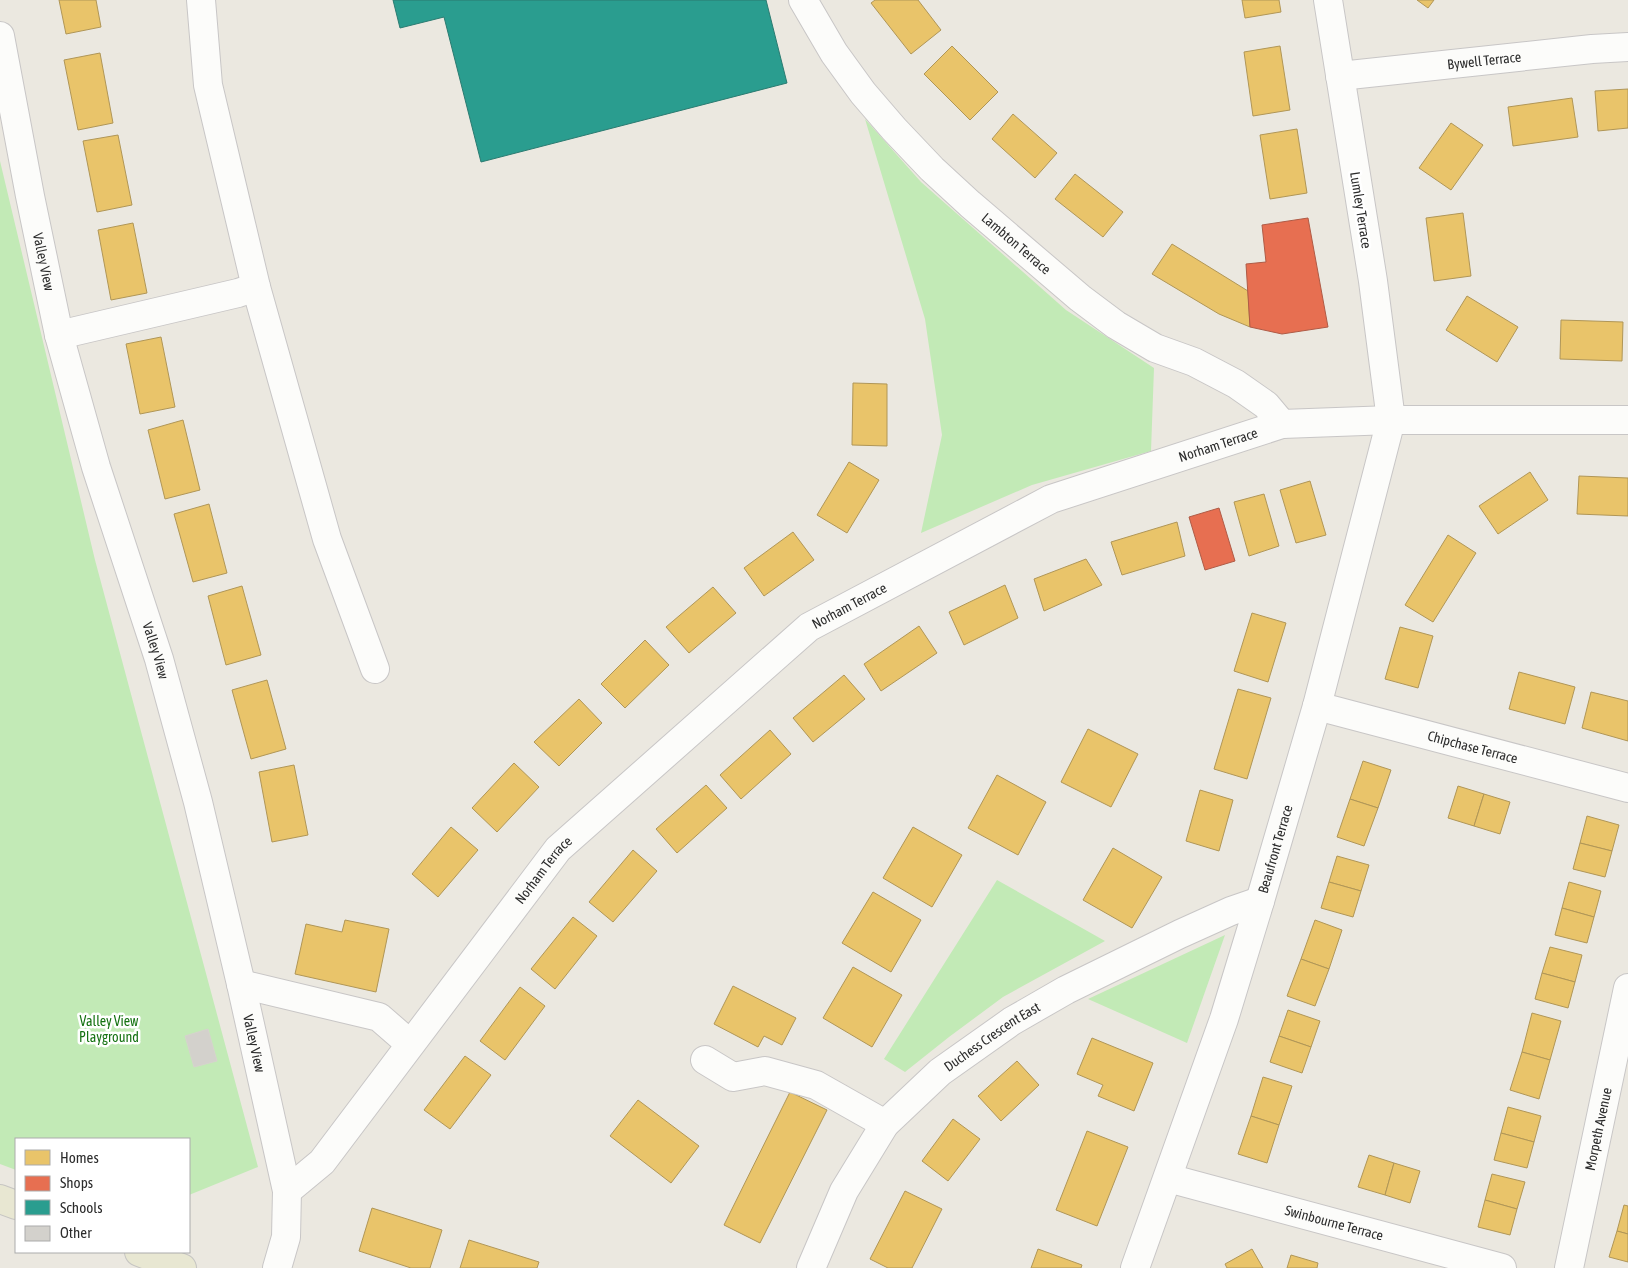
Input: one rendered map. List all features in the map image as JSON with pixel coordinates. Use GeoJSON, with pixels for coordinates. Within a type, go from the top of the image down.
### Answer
{"type":"FeatureCollection","features":[{"type":"Feature","properties":{"kind":"main road"},"geometry":{"type":"LineString","coordinates":[[0,1199],[15,1205]]}},
{"type":"Feature","properties":{"kind":"main road"},"geometry":{"type":"LineString","coordinates":[[142,1253],[182,1268]]}},
{"type":"Feature","properties":{"kind":"street"},"geometry":{"type":"LineString","coordinates":[[200,0],[208,85],[256,287],[327,539],[376,669]]}},
{"type":"Feature","properties":{"kind":"street","name":"Lambton Terrace"},"geometry":{"type":"LineString","coordinates":[[804,0],[834,53],[863,93],[932,169],[970,204],[1080,298],[1116,325],[1155,348],[1194,362],[1236,384],[1266,405],[1282,424]]}},
{"type":"Feature","properties":{"kind":"street","name":"Lumley Terrace"},"geometry":{"type":"LineString","coordinates":[[1328,0],[1373,281],[1391,420]]}},
{"type":"Feature","properties":{"kind":"street","name":"Valley View"},"geometry":{"type":"LineString","coordinates":[[0,36],[30,196],[59,335],[96,467],[159,659],[198,802],[241,984],[287,1191],[286,1237],[277,1268]]}},
{"type":"Feature","properties":{"kind":"street","name":"Bywell Terrace"},"geometry":{"type":"LineString","coordinates":[[1340,76],[1592,49],[1628,47]]}},
{"type":"Feature","properties":{"kind":"street"},"geometry":{"type":"LineString","coordinates":[[59,335],[238,293],[256,287]]}},
{"type":"Feature","properties":{"kind":"street","name":"Norham Terrace"},"geometry":{"type":"LineString","coordinates":[[287,1191],[322,1162],[558,849],[809,628],[1051,499],[1282,424],[1391,420],[1628,420]]}},
{"type":"Feature","properties":{"kind":"street","name":"Beaufront Terrace"},"geometry":{"type":"LineString","coordinates":[[1135,1268],[1224,1019],[1260,900],[1316,706],[1391,420]]}},
{"type":"Feature","properties":{"kind":"street","name":"Chipchase Terrace"},"geometry":{"type":"LineString","coordinates":[[1316,706],[1628,788]]}},
{"type":"Feature","properties":{"kind":"street","name":"Duchess Crescent East"},"geometry":{"type":"LineString","coordinates":[[811,1268],[844,1191],[885,1124],[940,1072],[1012,1021],[1066,990],[1222,915],[1260,900]]}},
{"type":"Feature","properties":{"kind":"street"},"geometry":{"type":"LineString","coordinates":[[241,984],[379,1017],[410,1044]]}},
{"type":"Feature","properties":{"kind":"street","name":"Morpeth Avenue"},"geometry":{"type":"LineString","coordinates":[[1569,1268],[1628,988]]}},
{"type":"Feature","properties":{"kind":"street"},"geometry":{"type":"LineString","coordinates":[[705,1060],[734,1076],[765,1071],[816,1084],[885,1124]]}},
{"type":"Feature","properties":{"kind":"street","name":"Swinbourne Terrace"},"geometry":{"type":"LineString","coordinates":[[1168,1178],[1502,1268]]}},
{"type":"Feature","properties":{"kind":"green space"},"geometry":{"type":"Polygon","coordinates":[[[865,119],[921,182],[1066,310],[1154,368],[1151,451],[1032,485],[921,533],[942,435],[925,319],[865,119]]]}},
{"type":"Feature","properties":{"kind":"green space","name":"Valley View Playground"},"geometry":{"type":"Polygon","coordinates":[[[0,161],[95,560],[258,1167],[190,1195],[190,1138],[15,1138],[15,1170],[0,1164],[0,161]]]}},
{"type":"Feature","properties":{"kind":"green space"},"geometry":{"type":"Polygon","coordinates":[[[997,880],[1105,941],[1003,997],[905,1072],[884,1059],[997,880]]]}},
{"type":"Feature","properties":{"kind":"green space"},"geometry":{"type":"Polygon","coordinates":[[[1225,935],[1187,1043],[1088,999],[1225,935]]]}},
{"type":"Feature","properties":{"kind":"building: Homes"},"geometry":{"type":"Polygon","coordinates":[[[59,0],[96,0],[101,27],[66,34],[59,0]]]}},
{"type":"Feature","properties":{"kind":"building: Homes"},"geometry":{"type":"Polygon","coordinates":[[[875,0],[918,0],[941,30],[911,54],[871,3],[875,0]]]}},
{"type":"Feature","properties":{"kind":"building: Homes"},"geometry":{"type":"Polygon","coordinates":[[[1242,0],[1279,0],[1281,12],[1245,18],[1242,0]]]}},
{"type":"Feature","properties":{"kind":"building: Homes"},"geometry":{"type":"Polygon","coordinates":[[[1417,0],[1434,0],[1428,8],[1417,0]]]}},
{"type":"Feature","properties":{"kind":"building: Homes"},"geometry":{"type":"Polygon","coordinates":[[[952,46],[998,92],[970,120],[924,74],[952,46]]]}},
{"type":"Feature","properties":{"kind":"building: Homes"},"geometry":{"type":"Polygon","coordinates":[[[1280,46],[1290,110],[1253,116],[1244,52],[1280,46]]]}},
{"type":"Feature","properties":{"kind":"building: Homes"},"geometry":{"type":"Polygon","coordinates":[[[100,53],[113,123],[78,130],[64,60],[100,53]]]}},
{"type":"Feature","properties":{"kind":"building: Homes"},"geometry":{"type":"Polygon","coordinates":[[[1628,89],[1628,128],[1598,131],[1595,91],[1628,89]]]}},
{"type":"Feature","properties":{"kind":"building: Homes"},"geometry":{"type":"Polygon","coordinates":[[[1572,98],[1578,137],[1513,146],[1508,107],[1572,98]]]}},
{"type":"Feature","properties":{"kind":"building: Homes"},"geometry":{"type":"Polygon","coordinates":[[[1013,114],[1057,153],[1035,178],[992,139],[1013,114]]]}},
{"type":"Feature","properties":{"kind":"building: Homes"},"geometry":{"type":"Polygon","coordinates":[[[1451,123],[1483,145],[1451,190],[1419,168],[1451,123]]]}},
{"type":"Feature","properties":{"kind":"building: Homes"},"geometry":{"type":"Polygon","coordinates":[[[1297,129],[1307,193],[1270,199],[1260,135],[1297,129]]]}},
{"type":"Feature","properties":{"kind":"building: Homes"},"geometry":{"type":"Polygon","coordinates":[[[118,135],[132,205],[97,212],[83,141],[118,135]]]}},
{"type":"Feature","properties":{"kind":"building: Homes"},"geometry":{"type":"Polygon","coordinates":[[[1075,174],[1123,212],[1103,237],[1055,199],[1075,174]]]}},
{"type":"Feature","properties":{"kind":"building: Homes"},"geometry":{"type":"Polygon","coordinates":[[[1463,213],[1471,276],[1434,281],[1426,218],[1463,213]]]}},
{"type":"Feature","properties":{"kind":"building: Homes"},"geometry":{"type":"Polygon","coordinates":[[[133,223],[147,293],[111,300],[98,230],[133,223]]]}},
{"type":"Feature","properties":{"kind":"building: Homes"},"geometry":{"type":"Polygon","coordinates":[[[1172,244],[1248,291],[1250,327],[1219,314],[1152,274],[1172,244]]]}},
{"type":"Feature","properties":{"kind":"building: Homes"},"geometry":{"type":"Polygon","coordinates":[[[1467,296],[1518,327],[1497,362],[1446,330],[1467,296]]]}},
{"type":"Feature","properties":{"kind":"building: Homes"},"geometry":{"type":"Polygon","coordinates":[[[1561,320],[1623,322],[1622,361],[1560,359],[1561,320]]]}},
{"type":"Feature","properties":{"kind":"building: Homes"},"geometry":{"type":"Polygon","coordinates":[[[161,337],[175,407],[140,414],[126,344],[161,337]]]}},
{"type":"Feature","properties":{"kind":"building: Homes"},"geometry":{"type":"Polygon","coordinates":[[[853,383],[887,384],[887,446],[852,445],[853,383]]]}},
{"type":"Feature","properties":{"kind":"building: Homes"},"geometry":{"type":"Polygon","coordinates":[[[183,420],[200,490],[165,499],[148,430],[183,420]]]}},
{"type":"Feature","properties":{"kind":"building: Homes"},"geometry":{"type":"Polygon","coordinates":[[[849,462],[879,480],[847,533],[817,515],[849,462]]]}},
{"type":"Feature","properties":{"kind":"building: Homes"},"geometry":{"type":"Polygon","coordinates":[[[1530,472],[1548,500],[1498,534],[1479,506],[1530,472]]]}},
{"type":"Feature","properties":{"kind":"building: Homes"},"geometry":{"type":"Polygon","coordinates":[[[1579,476],[1628,478],[1628,516],[1577,514],[1579,476]]]}},
{"type":"Feature","properties":{"kind":"building: Homes"},"geometry":{"type":"Polygon","coordinates":[[[1310,481],[1326,535],[1296,543],[1280,490],[1310,481]]]}},
{"type":"Feature","properties":{"kind":"building: Homes"},"geometry":{"type":"Polygon","coordinates":[[[1264,494],[1279,546],[1249,556],[1234,502],[1264,494]]]}},
{"type":"Feature","properties":{"kind":"building: Homes"},"geometry":{"type":"Polygon","coordinates":[[[209,504],[227,573],[193,582],[174,514],[209,504]]]}},
{"type":"Feature","properties":{"kind":"building: Homes"},"geometry":{"type":"Polygon","coordinates":[[[1177,522],[1185,556],[1122,575],[1111,542],[1177,522]]]}},
{"type":"Feature","properties":{"kind":"building: Homes"},"geometry":{"type":"Polygon","coordinates":[[[793,532],[814,560],[764,596],[744,568],[793,532]]]}},
{"type":"Feature","properties":{"kind":"building: Homes"},"geometry":{"type":"Polygon","coordinates":[[[1448,535],[1476,553],[1433,622],[1405,605],[1448,535]]]}},
{"type":"Feature","properties":{"kind":"building: Homes"},"geometry":{"type":"Polygon","coordinates":[[[1086,559],[1102,585],[1044,611],[1034,579],[1086,559]]]}},
{"type":"Feature","properties":{"kind":"building: Homes"},"geometry":{"type":"Polygon","coordinates":[[[1005,585],[1018,618],[964,645],[949,612],[1005,585]]]}},
{"type":"Feature","properties":{"kind":"building: Homes"},"geometry":{"type":"Polygon","coordinates":[[[242,586],[261,655],[226,665],[208,596],[242,586]]]}},
{"type":"Feature","properties":{"kind":"building: Homes"},"geometry":{"type":"Polygon","coordinates":[[[713,587],[736,613],[689,653],[666,627],[713,587]]]}},
{"type":"Feature","properties":{"kind":"building: Homes"},"geometry":{"type":"Polygon","coordinates":[[[1252,613],[1286,623],[1268,682],[1234,671],[1252,613]]]}},
{"type":"Feature","properties":{"kind":"building: Homes"},"geometry":{"type":"Polygon","coordinates":[[[919,626],[937,653],[881,691],[864,664],[919,626]]]}},
{"type":"Feature","properties":{"kind":"building: Homes"},"geometry":{"type":"Polygon","coordinates":[[[1400,627],[1433,636],[1418,688],[1385,679],[1400,627]]]}},
{"type":"Feature","properties":{"kind":"building: Homes"},"geometry":{"type":"Polygon","coordinates":[[[645,640],[669,665],[625,708],[601,684],[645,640]]]}},
{"type":"Feature","properties":{"kind":"building: Homes"},"geometry":{"type":"Polygon","coordinates":[[[1519,672],[1575,687],[1565,724],[1509,709],[1519,672]]]}},
{"type":"Feature","properties":{"kind":"building: Homes"},"geometry":{"type":"Polygon","coordinates":[[[844,675],[865,699],[813,742],[793,718],[844,675]]]}},
{"type":"Feature","properties":{"kind":"building: Homes"},"geometry":{"type":"Polygon","coordinates":[[[267,680],[286,749],[251,759],[232,690],[267,680]]]}},
{"type":"Feature","properties":{"kind":"building: Homes"},"geometry":{"type":"Polygon","coordinates":[[[1238,689],[1271,698],[1247,779],[1214,769],[1238,689]]]}},
{"type":"Feature","properties":{"kind":"building: Homes"},"geometry":{"type":"Polygon","coordinates":[[[1591,692],[1628,701],[1628,741],[1582,728],[1591,692]]]}},
{"type":"Feature","properties":{"kind":"building: Homes"},"geometry":{"type":"Polygon","coordinates":[[[579,699],[602,723],[559,766],[534,742],[579,699]]]}},
{"type":"Feature","properties":{"kind":"building: Homes"},"geometry":{"type":"Polygon","coordinates":[[[1088,729],[1138,754],[1111,807],[1061,782],[1088,729]]]}},
{"type":"Feature","properties":{"kind":"building: Homes"},"geometry":{"type":"Polygon","coordinates":[[[770,730],[791,754],[741,799],[720,775],[770,730]]]}},
{"type":"Feature","properties":{"kind":"building: Homes"},"geometry":{"type":"Polygon","coordinates":[[[1363,761],[1391,770],[1378,808],[1350,799],[1363,761]]]}},
{"type":"Feature","properties":{"kind":"building: Homes"},"geometry":{"type":"Polygon","coordinates":[[[514,763],[539,787],[497,832],[472,808],[514,763]]]}},
{"type":"Feature","properties":{"kind":"building: Homes"},"geometry":{"type":"Polygon","coordinates":[[[294,765],[308,835],[272,842],[259,772],[294,765]]]}},
{"type":"Feature","properties":{"kind":"building: Homes"},"geometry":{"type":"Polygon","coordinates":[[[997,775],[1046,802],[1018,855],[968,828],[997,775]]]}},
{"type":"Feature","properties":{"kind":"building: Homes"},"geometry":{"type":"Polygon","coordinates":[[[706,785],[727,808],[677,853],[656,829],[706,785]]]}},
{"type":"Feature","properties":{"kind":"building: Homes"},"geometry":{"type":"Polygon","coordinates":[[[1458,786],[1484,794],[1474,826],[1448,818],[1458,786]]]}},
{"type":"Feature","properties":{"kind":"building: Homes"},"geometry":{"type":"Polygon","coordinates":[[[1200,790],[1233,800],[1219,851],[1186,841],[1200,790]]]}},
{"type":"Feature","properties":{"kind":"building: Homes"},"geometry":{"type":"Polygon","coordinates":[[[1484,794],[1510,802],[1500,834],[1474,826],[1484,794]]]}},
{"type":"Feature","properties":{"kind":"building: Homes"},"geometry":{"type":"Polygon","coordinates":[[[1350,799],[1378,808],[1364,846],[1337,837],[1350,799]]]}},
{"type":"Feature","properties":{"kind":"building: Homes"},"geometry":{"type":"Polygon","coordinates":[[[1587,816],[1619,825],[1612,851],[1580,843],[1587,816]]]}},
{"type":"Feature","properties":{"kind":"building: Homes"},"geometry":{"type":"Polygon","coordinates":[[[451,827],[478,850],[438,897],[412,874],[451,827]]]}},
{"type":"Feature","properties":{"kind":"building: Homes"},"geometry":{"type":"Polygon","coordinates":[[[913,827],[962,855],[932,907],[883,878],[913,827]]]}},
{"type":"Feature","properties":{"kind":"building: Homes"},"geometry":{"type":"Polygon","coordinates":[[[1580,843],[1612,851],[1605,877],[1573,869],[1580,843]]]}},
{"type":"Feature","properties":{"kind":"building: Homes"},"geometry":{"type":"Polygon","coordinates":[[[1113,848],[1162,877],[1132,928],[1083,900],[1113,848]]]}},
{"type":"Feature","properties":{"kind":"building: Homes"},"geometry":{"type":"Polygon","coordinates":[[[633,850],[657,871],[613,922],[589,902],[633,850]]]}},
{"type":"Feature","properties":{"kind":"building: Homes"},"geometry":{"type":"Polygon","coordinates":[[[1337,856],[1369,865],[1361,891],[1329,882],[1337,856]]]}},
{"type":"Feature","properties":{"kind":"building: Homes"},"geometry":{"type":"Polygon","coordinates":[[[1329,882],[1361,891],[1353,917],[1321,908],[1329,882]]]}},
{"type":"Feature","properties":{"kind":"building: Homes"},"geometry":{"type":"Polygon","coordinates":[[[1569,882],[1601,891],[1594,917],[1562,908],[1569,882]]]}},
{"type":"Feature","properties":{"kind":"building: Homes"},"geometry":{"type":"Polygon","coordinates":[[[873,892],[921,920],[891,972],[842,943],[873,892]]]}},
{"type":"Feature","properties":{"kind":"building: Homes"},"geometry":{"type":"Polygon","coordinates":[[[1562,908],[1594,917],[1587,943],[1555,935],[1562,908]]]}},
{"type":"Feature","properties":{"kind":"building: Homes"},"geometry":{"type":"Polygon","coordinates":[[[573,917],[597,936],[555,989],[531,969],[573,917]]]}},
{"type":"Feature","properties":{"kind":"building: Homes"},"geometry":{"type":"Polygon","coordinates":[[[345,920],[389,929],[376,992],[295,974],[306,924],[342,932],[345,920]]]}},
{"type":"Feature","properties":{"kind":"building: Homes"},"geometry":{"type":"Polygon","coordinates":[[[1315,920],[1342,930],[1329,969],[1301,959],[1315,920]]]}},
{"type":"Feature","properties":{"kind":"building: Homes"},"geometry":{"type":"Polygon","coordinates":[[[1550,947],[1582,955],[1575,982],[1542,973],[1550,947]]]}},
{"type":"Feature","properties":{"kind":"building: Homes"},"geometry":{"type":"Polygon","coordinates":[[[1301,959],[1329,969],[1315,1006],[1287,996],[1301,959]]]}},
{"type":"Feature","properties":{"kind":"building: Homes"},"geometry":{"type":"Polygon","coordinates":[[[853,967],[902,995],[872,1047],[823,1018],[853,967]]]}},
{"type":"Feature","properties":{"kind":"building: Homes"},"geometry":{"type":"Polygon","coordinates":[[[1542,973],[1575,982],[1568,1008],[1535,999],[1542,973]]]}},
{"type":"Feature","properties":{"kind":"building: Homes"},"geometry":{"type":"Polygon","coordinates":[[[733,986],[796,1018],[782,1045],[764,1036],[758,1047],[714,1024],[733,986]]]}},
{"type":"Feature","properties":{"kind":"building: Homes"},"geometry":{"type":"Polygon","coordinates":[[[520,987],[545,1006],[505,1060],[480,1041],[520,987]]]}},
{"type":"Feature","properties":{"kind":"building: Homes"},"geometry":{"type":"Polygon","coordinates":[[[1288,1010],[1320,1021],[1311,1047],[1279,1036],[1288,1010]]]}},
{"type":"Feature","properties":{"kind":"building: Homes"},"geometry":{"type":"Polygon","coordinates":[[[1532,1013],[1561,1021],[1550,1060],[1522,1052],[1532,1013]]]}},
{"type":"Feature","properties":{"kind":"building: Homes"},"geometry":{"type":"Polygon","coordinates":[[[1279,1036],[1311,1047],[1302,1073],[1270,1062],[1279,1036]]]}},
{"type":"Feature","properties":{"kind":"building: Homes"},"geometry":{"type":"Polygon","coordinates":[[[1092,1038],[1153,1063],[1134,1111],[1098,1096],[1103,1085],[1077,1074],[1092,1038]]]}},
{"type":"Feature","properties":{"kind":"building: Homes"},"geometry":{"type":"Polygon","coordinates":[[[1522,1052],[1550,1060],[1539,1099],[1510,1090],[1522,1052]]]}},
{"type":"Feature","properties":{"kind":"building: Homes"},"geometry":{"type":"Polygon","coordinates":[[[465,1056],[491,1075],[450,1129],[424,1110],[465,1056]]]}},
{"type":"Feature","properties":{"kind":"building: Homes"},"geometry":{"type":"Polygon","coordinates":[[[1017,1061],[1039,1085],[1001,1121],[978,1096],[1017,1061]]]}},
{"type":"Feature","properties":{"kind":"building: Homes"},"geometry":{"type":"Polygon","coordinates":[[[1263,1077],[1292,1086],[1279,1125],[1251,1116],[1263,1077]]]}},
{"type":"Feature","properties":{"kind":"building: Homes"},"geometry":{"type":"Polygon","coordinates":[[[790,1092],[827,1110],[760,1243],[724,1225],[790,1092]]]}},
{"type":"Feature","properties":{"kind":"building: Homes"},"geometry":{"type":"Polygon","coordinates":[[[638,1100],[699,1146],[671,1183],[610,1136],[638,1100]]]}},
{"type":"Feature","properties":{"kind":"building: Homes"},"geometry":{"type":"Polygon","coordinates":[[[1508,1107],[1541,1116],[1534,1142],[1501,1133],[1508,1107]]]}},
{"type":"Feature","properties":{"kind":"building: Homes"},"geometry":{"type":"Polygon","coordinates":[[[1251,1116],[1279,1125],[1267,1163],[1238,1154],[1251,1116]]]}},
{"type":"Feature","properties":{"kind":"building: Homes"},"geometry":{"type":"Polygon","coordinates":[[[953,1119],[980,1139],[948,1181],[922,1161],[953,1119]]]}},
{"type":"Feature","properties":{"kind":"building: Homes"},"geometry":{"type":"Polygon","coordinates":[[[1087,1131],[1128,1147],[1097,1226],[1056,1210],[1087,1131]]]}},
{"type":"Feature","properties":{"kind":"building: Homes"},"geometry":{"type":"Polygon","coordinates":[[[1501,1133],[1534,1142],[1527,1168],[1494,1160],[1501,1133]]]}},
{"type":"Feature","properties":{"kind":"building: Homes"},"geometry":{"type":"Polygon","coordinates":[[[1369,1155],[1394,1163],[1385,1195],[1358,1187],[1369,1155]]]}},
{"type":"Feature","properties":{"kind":"building: Homes"},"geometry":{"type":"Polygon","coordinates":[[[1394,1163],[1420,1171],[1410,1203],[1385,1195],[1394,1163]]]}},
{"type":"Feature","properties":{"kind":"building: Homes"},"geometry":{"type":"Polygon","coordinates":[[[1492,1174],[1525,1182],[1517,1209],[1485,1200],[1492,1174]]]}},
{"type":"Feature","properties":{"kind":"building: Homes"},"geometry":{"type":"Polygon","coordinates":[[[905,1191],[942,1209],[912,1268],[888,1268],[870,1259],[905,1191]]]}},
{"type":"Feature","properties":{"kind":"building: Homes"},"geometry":{"type":"Polygon","coordinates":[[[1485,1200],[1517,1209],[1510,1235],[1478,1227],[1485,1200]]]}},
{"type":"Feature","properties":{"kind":"building: Homes"},"geometry":{"type":"Polygon","coordinates":[[[1624,1205],[1628,1206],[1628,1234],[1617,1231],[1624,1205]]]}},
{"type":"Feature","properties":{"kind":"building: Homes"},"geometry":{"type":"Polygon","coordinates":[[[372,1208],[442,1230],[430,1268],[411,1268],[359,1251],[372,1208]]]}},
{"type":"Feature","properties":{"kind":"building: Homes"},"geometry":{"type":"Polygon","coordinates":[[[1617,1231],[1628,1234],[1628,1262],[1609,1257],[1617,1231]]]}},
{"type":"Feature","properties":{"kind":"building: Homes"},"geometry":{"type":"Polygon","coordinates":[[[469,1240],[539,1262],[537,1268],[460,1268],[469,1240]]]}},
{"type":"Feature","properties":{"kind":"building: Homes"},"geometry":{"type":"Polygon","coordinates":[[[1038,1249],[1082,1265],[1081,1268],[1031,1268],[1038,1249]]]}},
{"type":"Feature","properties":{"kind":"building: Homes"},"geometry":{"type":"Polygon","coordinates":[[[1252,1249],[1263,1268],[1227,1268],[1225,1264],[1252,1249]]]}},
{"type":"Feature","properties":{"kind":"building: Homes"},"geometry":{"type":"Polygon","coordinates":[[[1291,1255],[1318,1263],[1317,1268],[1287,1268],[1291,1255]]]}},
{"type":"Feature","properties":{"kind":"building: Shops"},"geometry":{"type":"Polygon","coordinates":[[[1308,218],[1328,327],[1282,334],[1250,327],[1246,264],[1266,262],[1262,225],[1308,218]]]}},
{"type":"Feature","properties":{"kind":"building: Shops"},"geometry":{"type":"Polygon","coordinates":[[[1219,508],[1235,561],[1205,570],[1189,517],[1219,508]]]}},
{"type":"Feature","properties":{"kind":"building: Schools"},"geometry":{"type":"Polygon","coordinates":[[[393,0],[766,0],[787,83],[481,162],[444,17],[400,28],[393,0]]]}},
{"type":"Feature","properties":{"kind":"building: Other"},"geometry":{"type":"Polygon","coordinates":[[[208,1029],[217,1061],[194,1067],[185,1036],[208,1029]]]}}]}
